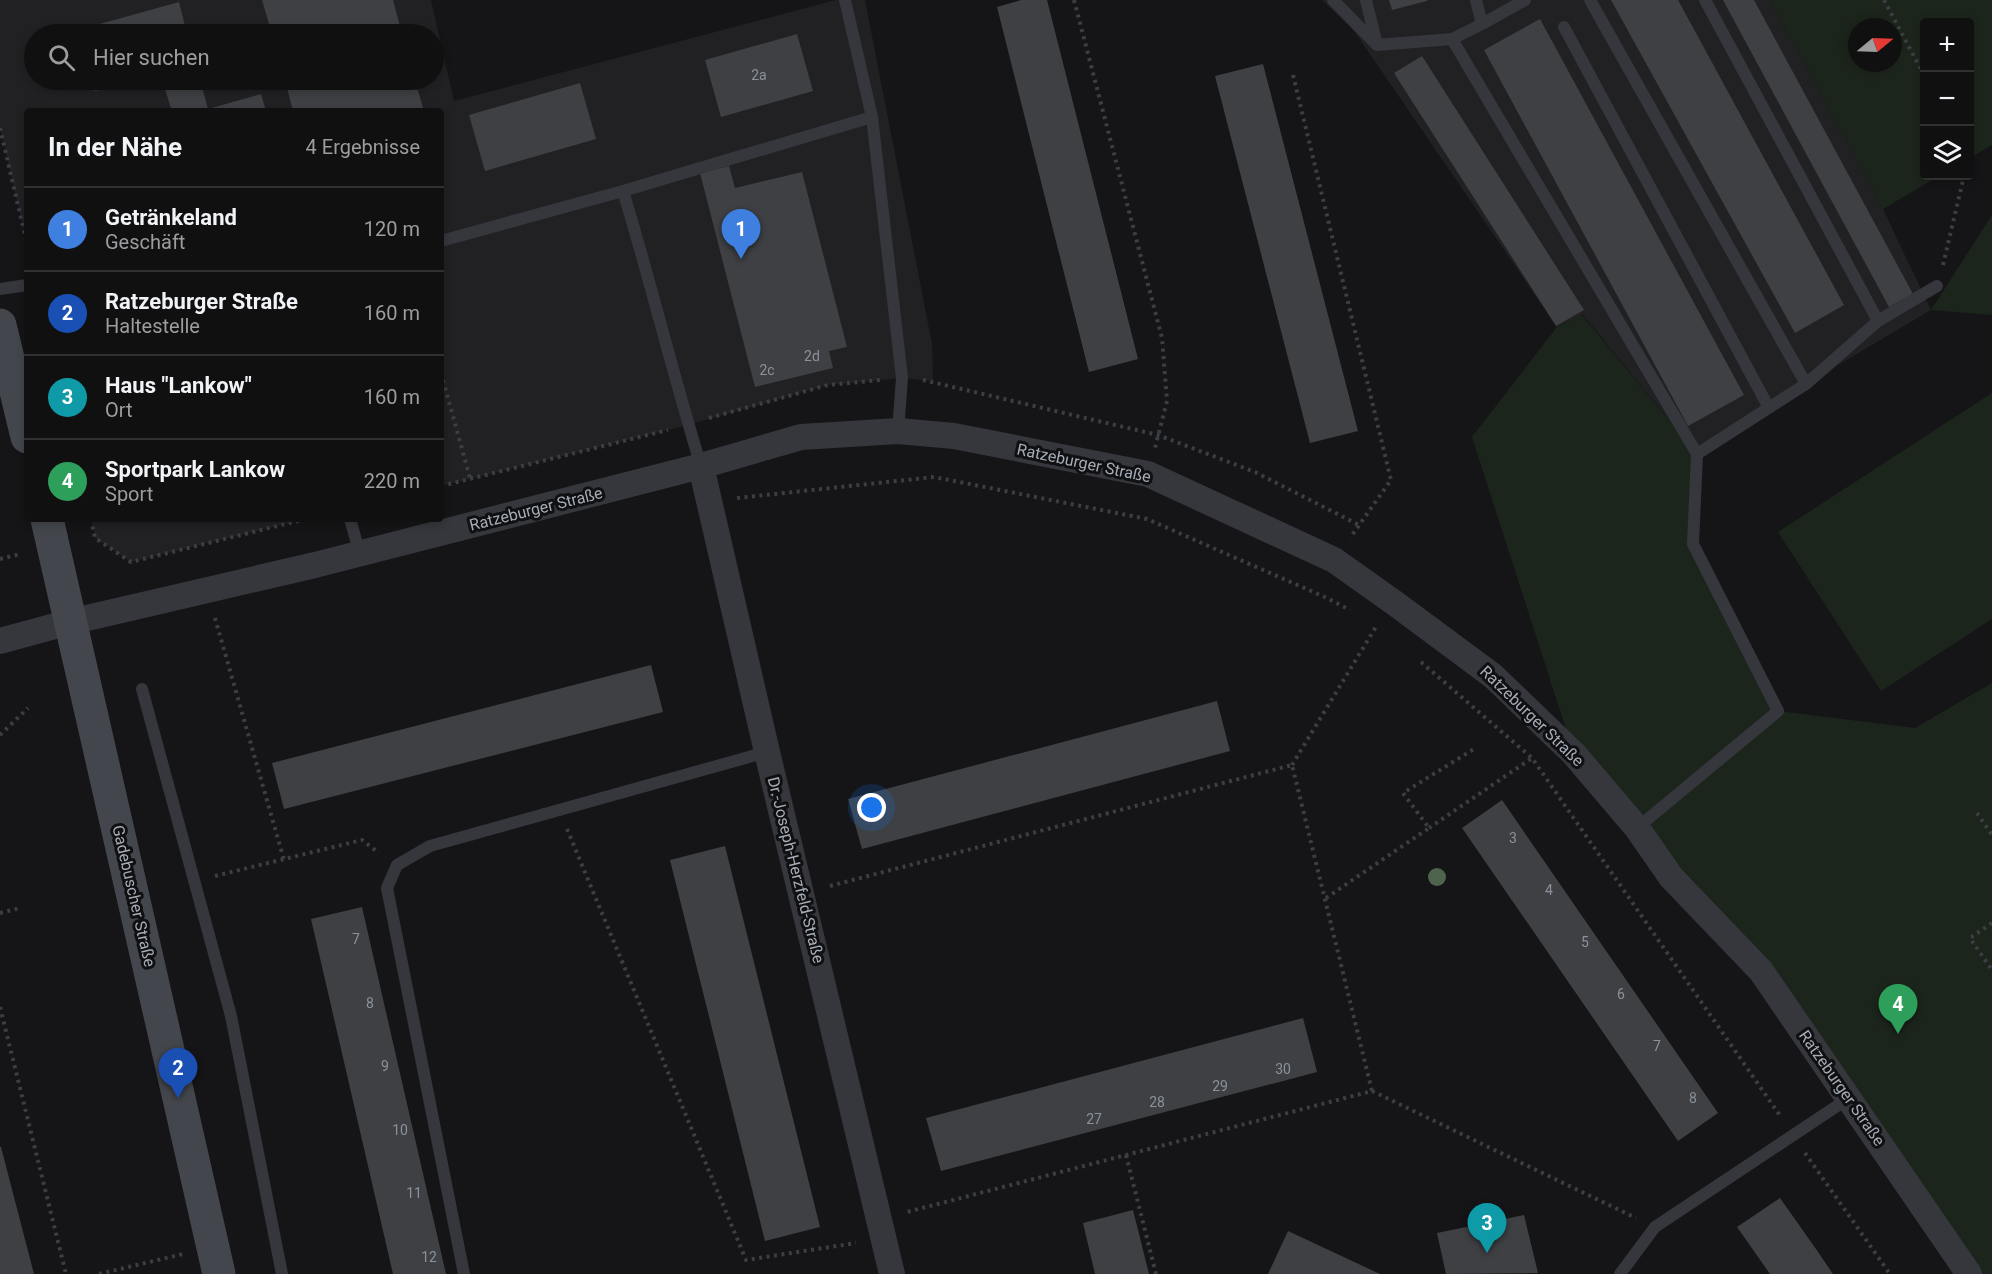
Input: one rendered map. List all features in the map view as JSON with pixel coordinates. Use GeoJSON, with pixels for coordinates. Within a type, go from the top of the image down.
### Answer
{"type":"FeatureCollection","features":[{"type":"Feature","properties":{"kind":"street"},"geometry":{"type":"LineString","coordinates":[[0,325],[24,425]]}},
{"type":"Feature","properties":{"kind":"street","name":"Ratzeburger Straße"},"geometry":{"type":"LineString","coordinates":[[0,641],[70,622],[360,554],[701,466],[801,437],[898,431],[954,436],[1148,474],[1334,560],[1493,676],[1574,754],[1637,828],[1671,877],[1761,971],[1969,1274]]}},
{"type":"Feature","properties":{"kind":"street","name":"Dr.-Joseph-Herzfeld-Straße"},"geometry":{"type":"LineString","coordinates":[[701,466],[892,1274]]}},
{"type":"Feature","properties":{"kind":"street","name":"Gadebuscher Straße"},"geometry":{"type":"LineString","coordinates":[[48,522],[219,1274]]}},
{"type":"Feature","properties":{"kind":"lane"},"geometry":{"type":"LineString","coordinates":[[845,0],[872,117],[902,378],[898,431]]}},
{"type":"Feature","properties":{"kind":"lane"},"geometry":{"type":"LineString","coordinates":[[1333,0],[1377,45]]}},
{"type":"Feature","properties":{"kind":"lane"},"geometry":{"type":"LineString","coordinates":[[1366,0],[1377,45]]}},
{"type":"Feature","properties":{"kind":"lane"},"geometry":{"type":"LineString","coordinates":[[1476,0],[1482,24]]}},
{"type":"Feature","properties":{"kind":"lane"},"geometry":{"type":"LineString","coordinates":[[1377,45],[1452,39],[1525,0]]}},
{"type":"Feature","properties":{"kind":"lane"},"geometry":{"type":"LineString","coordinates":[[1590,0],[1806,384]]}},
{"type":"Feature","properties":{"kind":"lane"},"geometry":{"type":"LineString","coordinates":[[1705,0],[1878,321]]}},
{"type":"Feature","properties":{"kind":"lane"},"geometry":{"type":"LineString","coordinates":[[1564,27],[1768,408]]}},
{"type":"Feature","properties":{"kind":"lane"},"geometry":{"type":"LineString","coordinates":[[1452,39],[1697,454],[1693,544],[1778,711],[1637,828]]}},
{"type":"Feature","properties":{"kind":"lane"},"geometry":{"type":"LineString","coordinates":[[444,240],[623,191],[872,117]]}},
{"type":"Feature","properties":{"kind":"lane"},"geometry":{"type":"LineString","coordinates":[[623,191],[701,466]]}},
{"type":"Feature","properties":{"kind":"lane"},"geometry":{"type":"LineString","coordinates":[[0,289],[24,285]]}},
{"type":"Feature","properties":{"kind":"lane"},"geometry":{"type":"LineString","coordinates":[[1697,454],[1806,384],[1878,321],[1937,286]]}},
{"type":"Feature","properties":{"kind":"lane"},"geometry":{"type":"LineString","coordinates":[[351,522],[360,554]]}},
{"type":"Feature","properties":{"kind":"lane"},"geometry":{"type":"LineString","coordinates":[[142,689],[231,1016],[282,1274]]}},
{"type":"Feature","properties":{"kind":"lane"},"geometry":{"type":"LineString","coordinates":[[464,1274],[387,888],[397,865],[430,846],[767,752]]}},
{"type":"Feature","properties":{"kind":"lane"},"geometry":{"type":"LineString","coordinates":[[1620,1274],[1655,1227],[1849,1098]]}},
{"type":"Feature","properties":{"kind":"path"},"geometry":{"type":"LineString","coordinates":[[1074,0],[1162,338],[1167,400],[1148,474]]}},
{"type":"Feature","properties":{"kind":"path"},"geometry":{"type":"LineString","coordinates":[[1884,0],[1922,72]]}},
{"type":"Feature","properties":{"kind":"path"},"geometry":{"type":"LineString","coordinates":[[1293,75],[1391,480],[1334,560]]}},
{"type":"Feature","properties":{"kind":"path"},"geometry":{"type":"LineString","coordinates":[[0,128],[24,231]]}},
{"type":"Feature","properties":{"kind":"path"},"geometry":{"type":"LineString","coordinates":[[1937,286],[1963,180]]}},
{"type":"Feature","properties":{"kind":"path"},"geometry":{"type":"LineString","coordinates":[[902,378],[933,381],[1158,435],[1255,472],[1359,525]]}},
{"type":"Feature","properties":{"kind":"path"},"geometry":{"type":"LineString","coordinates":[[444,384],[470,478]]}},
{"type":"Feature","properties":{"kind":"path"},"geometry":{"type":"LineString","coordinates":[[710,505],[744,496],[934,477],[1147,519],[1327,598],[1357,614]]}},
{"type":"Feature","properties":{"kind":"path"},"geometry":{"type":"LineString","coordinates":[[92,522],[95,538],[131,562],[294,522]]}},
{"type":"Feature","properties":{"kind":"path"},"geometry":{"type":"LineString","coordinates":[[207,591],[284,860]]}},
{"type":"Feature","properties":{"kind":"path"},"geometry":{"type":"LineString","coordinates":[[802,893],[1292,765],[1377,624],[1396,604]]}},
{"type":"Feature","properties":{"kind":"path"},"geometry":{"type":"LineString","coordinates":[[1367,619],[1386,632]]}},
{"type":"Feature","properties":{"kind":"path"},"geometry":{"type":"LineString","coordinates":[[1420,662],[1532,758],[1890,1274]]}},
{"type":"Feature","properties":{"kind":"path"},"geometry":{"type":"LineString","coordinates":[[0,735],[28,708]]}},
{"type":"Feature","properties":{"kind":"path"},"geometry":{"type":"LineString","coordinates":[[1429,828],[1403,793],[1474,749]]}},
{"type":"Feature","properties":{"kind":"path"},"geometry":{"type":"LineString","coordinates":[[1326,898],[1532,758]]}},
{"type":"Feature","properties":{"kind":"path"},"geometry":{"type":"LineString","coordinates":[[1292,765],[1372,1091]]}},
{"type":"Feature","properties":{"kind":"path"},"geometry":{"type":"LineString","coordinates":[[559,809],[746,1260],[882,1229],[1126,1155],[1372,1091],[1655,1227]]}},
{"type":"Feature","properties":{"kind":"path"},"geometry":{"type":"LineString","coordinates":[[1977,813],[1992,835]]}},
{"type":"Feature","properties":{"kind":"path"},"geometry":{"type":"LineString","coordinates":[[194,882],[362,840],[397,865]]}},
{"type":"Feature","properties":{"kind":"path"},"geometry":{"type":"LineString","coordinates":[[0,913],[20,908]]}},
{"type":"Feature","properties":{"kind":"path"},"geometry":{"type":"LineString","coordinates":[[1992,923],[1970,938],[1992,970]]}},
{"type":"Feature","properties":{"kind":"path"},"geometry":{"type":"LineString","coordinates":[[0,1007],[66,1274]]}},
{"type":"Feature","properties":{"kind":"path"},"geometry":{"type":"LineString","coordinates":[[1126,1155],[1156,1274]]}},
{"type":"Feature","properties":{"kind":"path"},"geometry":{"type":"LineString","coordinates":[[99,1274],[189,1253]]}},
{"type":"Feature","properties":{"kind":"shaded area"},"geometry":{"type":"Polygon","coordinates":[[[0,0],[431,0],[436,24],[24,24],[24,90],[444,90],[444,57],[454,101],[836,0],[865,0],[932,344],[933,381],[902,378],[828,385],[688,425],[444,485],[444,108],[24,108],[24,231],[0,128],[0,0]]]}},
{"type":"Feature","properties":{"kind":"shaded area"},"geometry":{"type":"Polygon","coordinates":[[[1322,0],[1770,0],[1883,209],[1931,310],[1806,384],[1697,454],[1583,315],[1557,327],[1354,31],[1322,0]]]}},
{"type":"Feature","properties":{"kind":"shaded area"},"geometry":{"type":"Polygon","coordinates":[[[1770,0],[1992,0],[1992,145],[1974,156],[1974,18],[1920,18],[1920,180],[1932,180],[1883,209],[1770,0]]]}},
{"type":"Feature","properties":{"kind":"shaded area"},"geometry":{"type":"Polygon","coordinates":[[[1992,215],[1992,315],[1931,310],[1992,215]]]}},
{"type":"Feature","properties":{"kind":"shaded area"},"geometry":{"type":"Polygon","coordinates":[[[1582,315],[1697,454],[1693,545],[1778,711],[1915,728],[1992,683],[1992,1274],[1969,1274],[1849,1098],[1574,754],[1472,437],[1557,327],[1582,315]]]}},
{"type":"Feature","properties":{"kind":"shaded area"},"geometry":{"type":"Polygon","coordinates":[[[1992,393],[1992,619],[1881,691],[1778,532],[1992,393]]]}},
{"type":"Feature","properties":{"kind":"shaded area"},"geometry":{"type":"Polygon","coordinates":[[[92,522],[294,522],[131,562],[95,538],[92,522]]]}},
{"type":"Feature","properties":{"kind":"building"},"geometry":{"type":"Polygon","coordinates":[[[262,0],[393,0],[399,24],[269,24],[262,0]]]}},
{"type":"Feature","properties":{"kind":"building"},"geometry":{"type":"Polygon","coordinates":[[[1021,0],[1047,0],[1138,359],[1089,372],[997,7],[1021,0]]]}},
{"type":"Feature","properties":{"kind":"building"},"geometry":{"type":"Polygon","coordinates":[[[1389,0],[1427,0],[1427,1],[1392,10],[1389,0]]]}},
{"type":"Feature","properties":{"kind":"building"},"geometry":{"type":"Polygon","coordinates":[[[1611,0],[1678,0],[1844,305],[1795,333],[1611,0]]]}},
{"type":"Feature","properties":{"kind":"building"},"geometry":{"type":"Polygon","coordinates":[[[1723,0],[1754,0],[1913,294],[1889,307],[1723,0]]]}},
{"type":"Feature","properties":{"kind":"building"},"geometry":{"type":"Polygon","coordinates":[[[179,2],[184,24],[100,24],[179,2]]]}},
{"type":"Feature","properties":{"kind":"building"},"geometry":{"type":"Polygon","coordinates":[[[1540,19],[1744,395],[1688,426],[1484,50],[1540,19]]]}},
{"type":"Feature","properties":{"kind":"building"},"geometry":{"type":"Polygon","coordinates":[[[797,34],[813,91],[721,117],[705,60],[797,34]]]}},
{"type":"Feature","properties":{"kind":"building"},"geometry":{"type":"Polygon","coordinates":[[[1422,56],[1584,310],[1556,326],[1394,73],[1422,56]]]}},
{"type":"Feature","properties":{"kind":"building"},"geometry":{"type":"Polygon","coordinates":[[[1263,64],[1358,431],[1310,443],[1215,76],[1263,64]]]}},
{"type":"Feature","properties":{"kind":"building"},"geometry":{"type":"Polygon","coordinates":[[[580,83],[596,139],[485,171],[469,115],[580,83]]]}},
{"type":"Feature","properties":{"kind":"building"},"geometry":{"type":"Polygon","coordinates":[[[165,90],[203,90],[208,108],[171,108],[165,90]]]}},
{"type":"Feature","properties":{"kind":"building"},"geometry":{"type":"Polygon","coordinates":[[[288,90],[418,90],[423,108],[292,108],[288,90]]]}},
{"type":"Feature","properties":{"kind":"building"},"geometry":{"type":"Polygon","coordinates":[[[261,94],[265,108],[212,108],[261,94]]]}},
{"type":"Feature","properties":{"kind":"building"},"geometry":{"type":"Polygon","coordinates":[[[729,166],[735,188],[802,172],[847,347],[829,351],[833,368],[755,387],[700,173],[729,166]]]}},
{"type":"Feature","properties":{"kind":"building"},"geometry":{"type":"Polygon","coordinates":[[[651,665],[663,712],[284,809],[272,763],[651,665]]]}},
{"type":"Feature","properties":{"kind":"building"},"geometry":{"type":"Polygon","coordinates":[[[1217,701],[1230,751],[862,849],[848,799],[1217,701]]]}},
{"type":"Feature","properties":{"kind":"building"},"geometry":{"type":"Polygon","coordinates":[[[1502,800],[1718,1113],[1678,1141],[1462,828],[1502,800]]]}},
{"type":"Feature","properties":{"kind":"building"},"geometry":{"type":"Polygon","coordinates":[[[725,846],[820,1227],[765,1241],[670,860],[725,846]]]}},
{"type":"Feature","properties":{"kind":"building"},"geometry":{"type":"Polygon","coordinates":[[[362,907],[446,1274],[393,1274],[311,919],[362,907]]]}},
{"type":"Feature","properties":{"kind":"building"},"geometry":{"type":"Polygon","coordinates":[[[1303,1018],[1317,1072],[941,1171],[926,1118],[1303,1018]]]}},
{"type":"Feature","properties":{"kind":"building"},"geometry":{"type":"Polygon","coordinates":[[[1,1147],[34,1274],[0,1274],[1,1147]]]}},
{"type":"Feature","properties":{"kind":"building"},"geometry":{"type":"Polygon","coordinates":[[[1780,1198],[1833,1274],[1770,1274],[1737,1227],[1780,1198]]]}},
{"type":"Feature","properties":{"kind":"building"},"geometry":{"type":"Polygon","coordinates":[[[1133,1210],[1149,1274],[1095,1274],[1083,1223],[1133,1210]]]}},
{"type":"Feature","properties":{"kind":"building"},"geometry":{"type":"Polygon","coordinates":[[[1524,1215],[1538,1273],[1446,1274],[1437,1233],[1524,1215]]]}},
{"type":"Feature","properties":{"kind":"building"},"geometry":{"type":"Polygon","coordinates":[[[1288,1231],[1380,1274],[1268,1274],[1288,1231]]]}},
{"type":"Feature","properties":{"kind":"place","name":"Getränkeland"},"geometry":{"type":"Point","coordinates":[741,259]}},
{"type":"Feature","properties":{"kind":"place","name":"Sportpark Lankow"},"geometry":{"type":"Point","coordinates":[1898,1034]}},
{"type":"Feature","properties":{"kind":"place","name":"Ratzeburger Straße"},"geometry":{"type":"Point","coordinates":[178,1098]}},
{"type":"Feature","properties":{"kind":"place","name":"Haus \"Lankow\""},"geometry":{"type":"Point","coordinates":[1487,1253]}}]}
